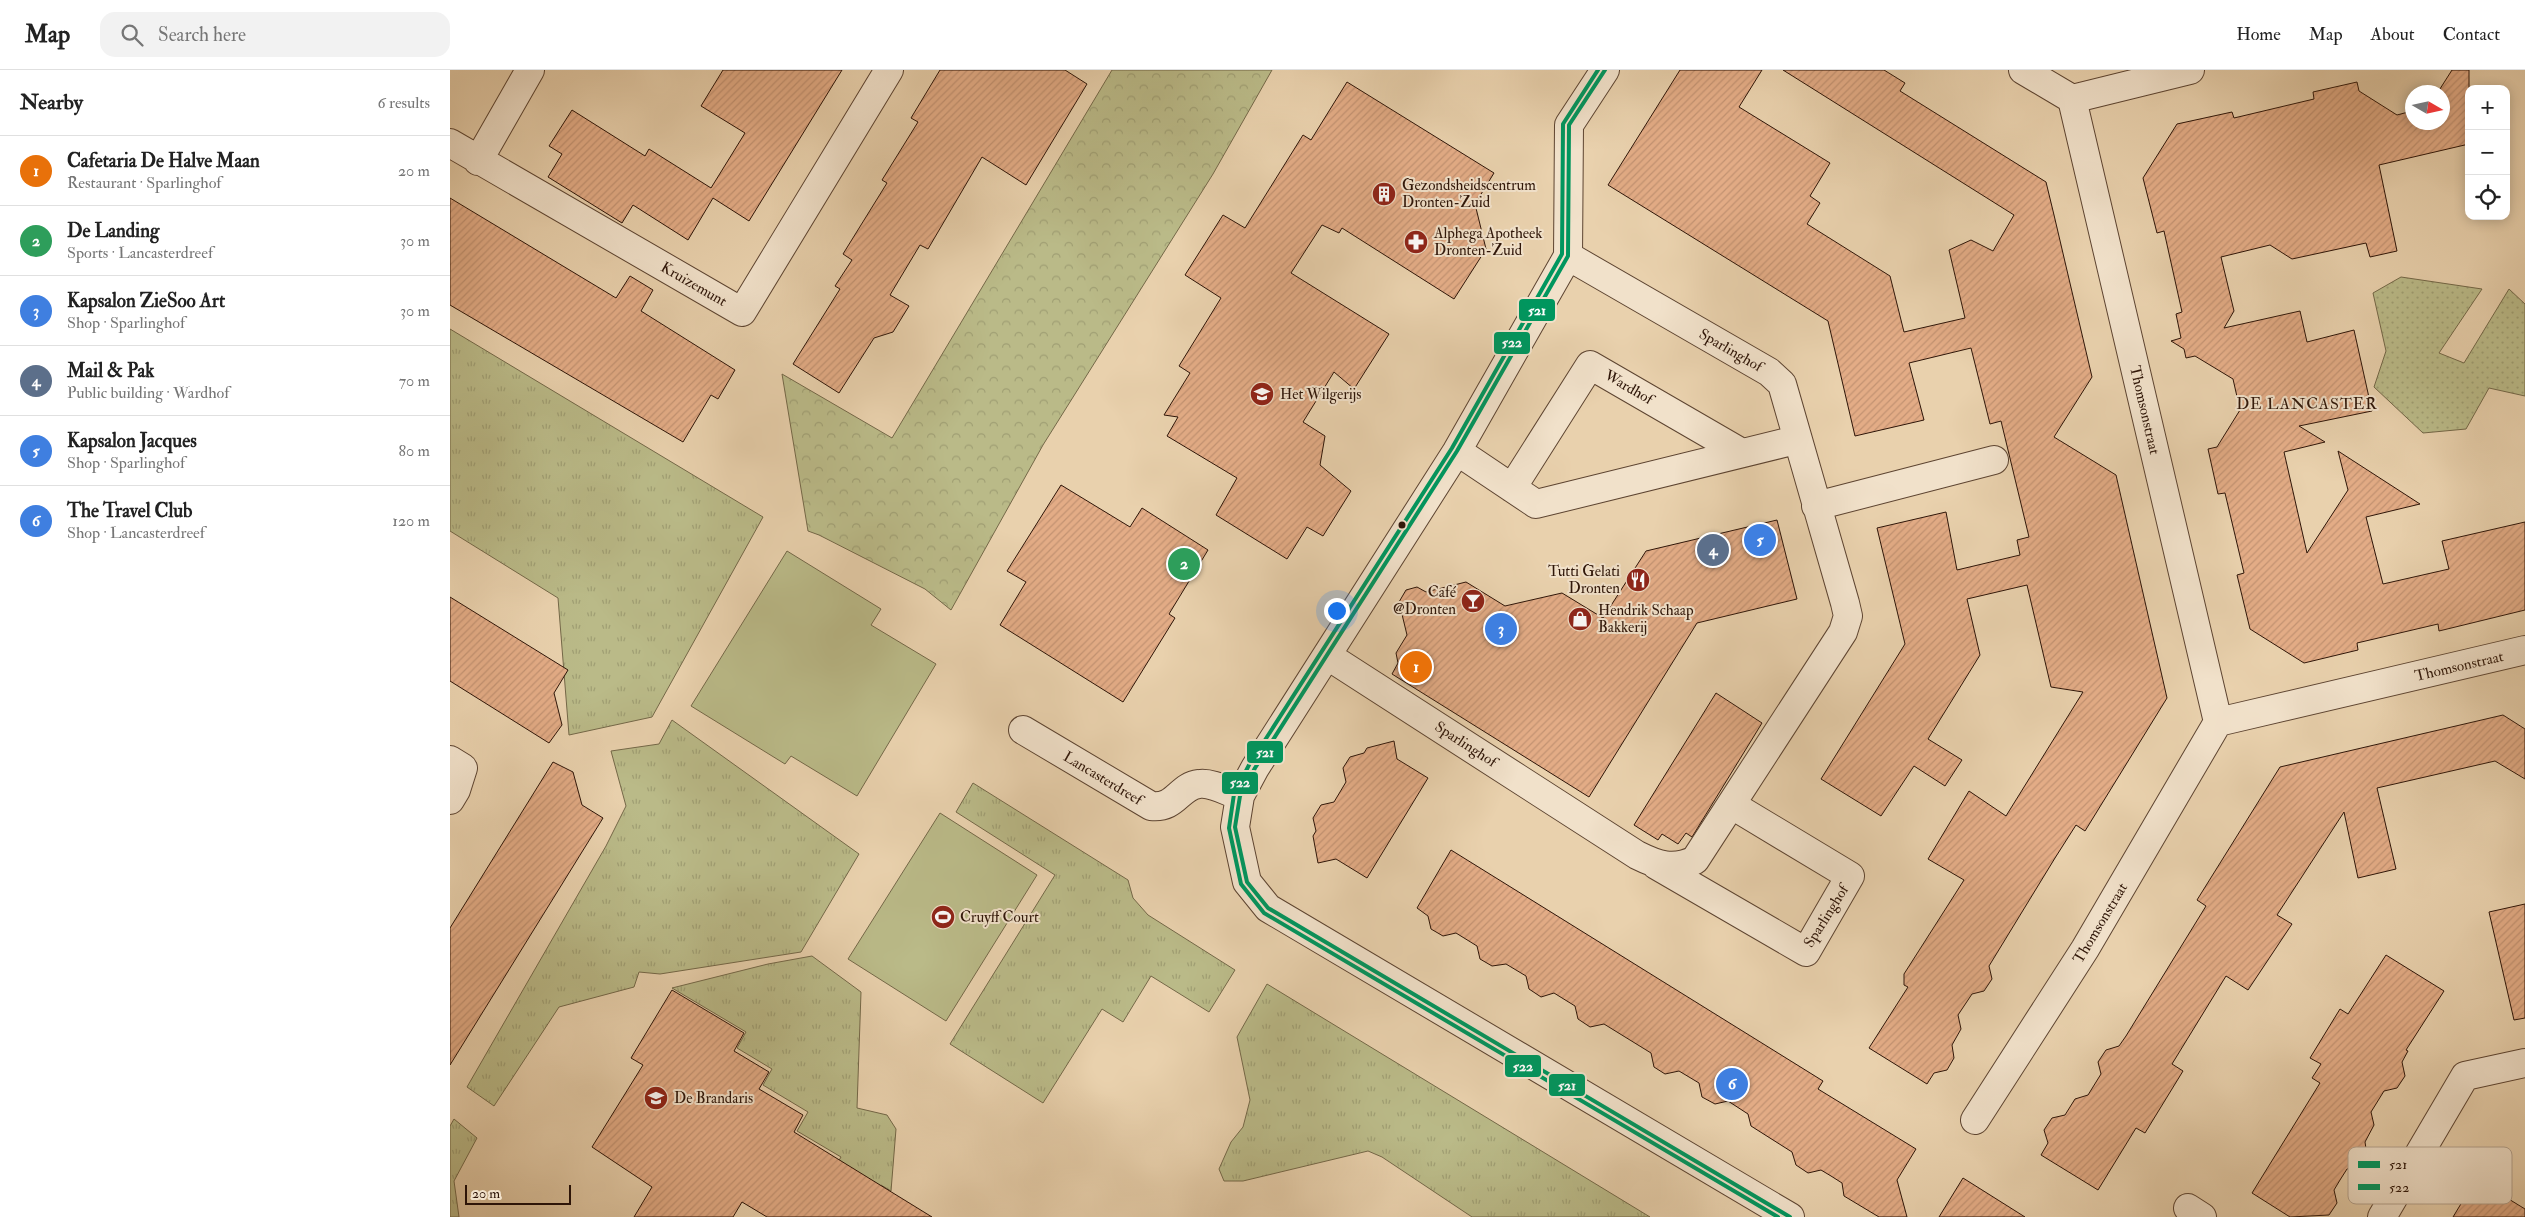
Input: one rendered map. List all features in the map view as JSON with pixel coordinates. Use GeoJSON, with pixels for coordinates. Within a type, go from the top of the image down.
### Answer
{"type":"FeatureCollection","features":[{"type":"Feature","properties":{"kind":"street"},"geometry":{"type":"LineString","coordinates":[[478,161],[530,70]]}},
{"type":"Feature","properties":{"kind":"street","name":"Kruizemunt"},"geometry":{"type":"LineString","coordinates":[[450,143],[478,161],[742,312],[889,70]]}},
{"type":"Feature","properties":{"kind":"street"},"geometry":{"type":"LineString","coordinates":[[1605,70],[1569,126],[1568,256],[1456,451],[1328,656],[1264,751],[1240,796],[1235,826],[1240,858],[1247,882],[1268,908],[1790,1217]]}},
{"type":"Feature","properties":{"kind":"street"},"geometry":{"type":"LineString","coordinates":[[2024,70],[2072,99],[2190,70]]}},
{"type":"Feature","properties":{"kind":"street","name":"Thomsonstraat"},"geometry":{"type":"LineString","coordinates":[[1975,1120],[2085,949],[2218,722],[2072,99]]}},
{"type":"Feature","properties":{"kind":"street","name":"Sparlinghof"},"geometry":{"type":"LineString","coordinates":[[1568,256],[1775,375],[1782,384],[1796,440],[1848,616],[1843,632],[1695,860],[1671,867],[1655,864]]}},
{"type":"Feature","properties":{"kind":"street","name":"Wardhof"},"geometry":{"type":"LineString","coordinates":[[1512,488],[1590,365],[1742,454]]}},
{"type":"Feature","properties":{"kind":"street"},"geometry":{"type":"LineString","coordinates":[[1456,451],[1536,504],[1796,440]]}},
{"type":"Feature","properties":{"kind":"street"},"geometry":{"type":"LineString","coordinates":[[1816,506],[1994,460]]}},
{"type":"Feature","properties":{"kind":"street","name":"Thomsonstraat"},"geometry":{"type":"LineString","coordinates":[[2218,722],[2525,650]]}},
{"type":"Feature","properties":{"kind":"street","name":"Sparlinghof"},"geometry":{"type":"LineString","coordinates":[[1328,656],[1637,855],[1806,952],[1850,876],[1732,805]]}},
{"type":"Feature","properties":{"kind":"street","name":"Lancasterdreef"},"geometry":{"type":"LineString","coordinates":[[1023,730],[1152,806],[1160,807],[1170,804],[1196,784],[1205,784],[1240,796]]}},
{"type":"Feature","properties":{"kind":"street"},"geometry":{"type":"LineString","coordinates":[[450,760],[463,768],[456,790],[450,800]]}},
{"type":"Feature","properties":{"kind":"street"},"geometry":{"type":"LineString","coordinates":[[2423,1147],[2465,1076],[2525,1063]]}},
{"type":"Feature","properties":{"kind":"street"},"geometry":{"type":"LineString","coordinates":[[2382,1217],[2390,1204]]}},
{"type":"Feature","properties":{"kind":"green space"},"geometry":{"type":"Polygon","coordinates":[[[1112,70],[1272,70],[1213,174],[1043,445],[951,610],[925,589],[808,531],[782,374],[892,438],[1112,70]]]}},
{"type":"Feature","properties":{"kind":"green space"},"geometry":{"type":"Polygon","coordinates":[[[2401,277],[2482,289],[2439,353],[2464,363],[2509,289],[2525,304],[2525,396],[2489,388],[2466,429],[2423,433],[2374,387],[2386,351],[2373,293],[2401,277]]]}},
{"type":"Feature","properties":{"kind":"green space"},"geometry":{"type":"Polygon","coordinates":[[[450,329],[763,517],[652,717],[569,735],[558,598],[450,531],[450,329]]]}},
{"type":"Feature","properties":{"kind":"green space"},"geometry":{"type":"Polygon","coordinates":[[[787,551],[881,609],[871,625],[936,664],[857,796],[791,756],[785,764],[691,706],[787,551]]]}},
{"type":"Feature","properties":{"kind":"green space"},"geometry":{"type":"Polygon","coordinates":[[[672,720],[859,854],[801,952],[660,974],[639,972],[634,987],[559,1007],[494,1106],[467,1087],[606,846],[626,806],[611,751],[659,744],[672,720]]]}},
{"type":"Feature","properties":{"kind":"green space"},"geometry":{"type":"Polygon","coordinates":[[[973,783],[1128,880],[1133,898],[1148,915],[1235,970],[1209,1012],[1151,976],[1123,1022],[1102,1009],[1043,1103],[950,1044],[1055,875],[956,812],[973,783]]]}},
{"type":"Feature","properties":{"kind":"green space","name":"Cruyff Court"},"geometry":{"type":"Polygon","coordinates":[[[940,813],[1037,875],[946,1021],[848,959],[940,813]]]}},
{"type":"Feature","properties":{"kind":"green space"},"geometry":{"type":"Polygon","coordinates":[[[812,956],[861,992],[857,1108],[887,1115],[896,1129],[891,1191],[881,1185],[873,1199],[831,1174],[841,1157],[797,1131],[808,1112],[763,1085],[772,1069],[737,1048],[746,1032],[672,988],[768,964],[812,956]]]}},
{"type":"Feature","properties":{"kind":"green space"},"geometry":{"type":"Polygon","coordinates":[[[1267,984],[1650,1217],[1472,1217],[1382,1157],[1368,1151],[1243,1181],[1224,1181],[1219,1169],[1231,1142],[1243,1127],[1250,1100],[1237,1037],[1267,984]]]}},
{"type":"Feature","properties":{"kind":"green space"},"geometry":{"type":"Polygon","coordinates":[[[454,1119],[477,1138],[454,1181],[459,1217],[450,1217],[450,1126],[454,1119]]]}},
{"type":"Feature","properties":{"kind":"building"},"geometry":{"type":"Polygon","coordinates":[[[723,70],[842,70],[749,221],[713,198],[688,240],[633,205],[622,223],[548,177],[562,154],[549,146],[572,110],[645,156],[649,149],[711,188],[745,133],[701,106],[723,70]]]}},
{"type":"Feature","properties":{"kind":"building"},"geometry":{"type":"Polygon","coordinates":[[[940,70],[1065,70],[1087,84],[1026,185],[982,157],[928,249],[920,245],[890,295],[909,306],[893,332],[874,338],[839,393],[793,364],[840,289],[835,286],[852,260],[843,254],[887,183],[882,180],[918,122],[911,118],[940,70]]]}},
{"type":"Feature","properties":{"kind":"building"},"geometry":{"type":"Polygon","coordinates":[[[1680,70],[1762,70],[1739,107],[1830,163],[1810,196],[1820,203],[1807,224],[1890,276],[1904,332],[1965,318],[1949,250],[1971,240],[1993,251],[2014,215],[1783,70],[1884,70],[1905,83],[1900,91],[2046,182],[2092,377],[2054,437],[2116,475],[2167,698],[2085,831],[2076,825],[2055,858],[1989,966],[1992,979],[1984,991],[1972,994],[1958,1015],[1961,1029],[1952,1045],[1954,1058],[1947,1070],[1934,1073],[1927,1084],[1869,1048],[1908,987],[1904,985],[1904,974],[1964,880],[1928,859],[1969,791],[2006,816],[2083,692],[2051,687],[2027,585],[1967,599],[1980,655],[1928,739],[1962,760],[1945,786],[1914,766],[1881,816],[1821,779],[1905,644],[1877,528],[1946,512],[1957,570],[2020,555],[2017,540],[2029,537],[2001,421],[1990,424],[1971,348],[1909,363],[1924,420],[1855,436],[1828,321],[1608,185],[1680,70]]]}},
{"type":"Feature","properties":{"kind":"building"},"geometry":{"type":"Polygon","coordinates":[[[2452,70],[2469,70],[2469,85],[2465,85],[2465,145],[2379,165],[2397,251],[2370,257],[2366,243],[2292,259],[2270,245],[2221,257],[2234,311],[2224,328],[2300,311],[2307,342],[2354,330],[2372,411],[2299,426],[2325,442],[2284,452],[2307,553],[2348,490],[2338,451],[2420,504],[2366,517],[2383,584],[2449,569],[2442,541],[2525,522],[2525,610],[2439,631],[2438,624],[2357,643],[2358,650],[2304,663],[2250,629],[2237,575],[2244,573],[2225,493],[2218,494],[2208,449],[2217,447],[2240,410],[2233,379],[2195,356],[2186,358],[2184,349],[2171,341],[2181,338],[2176,314],[2182,312],[2164,231],[2157,233],[2143,178],[2177,124],[2232,112],[2234,118],[2314,99],[2313,92],[2357,82],[2359,91],[2397,115],[2405,113],[2405,130],[2450,130],[2450,85],[2442,85],[2452,70]]]}},
{"type":"Feature","properties":{"kind":"building"},"geometry":{"type":"Polygon","coordinates":[[[1347,82],[1494,173],[1475,204],[1486,249],[1454,299],[1342,228],[1339,233],[1322,225],[1291,273],[1389,334],[1354,389],[1334,372],[1303,422],[1325,436],[1320,465],[1351,491],[1323,536],[1307,527],[1287,559],[1216,515],[1237,478],[1167,436],[1178,417],[1164,415],[1190,373],[1179,366],[1221,298],[1185,275],[1223,215],[1245,228],[1303,135],[1311,140],[1347,82]]]}},
{"type":"Feature","properties":{"kind":"building"},"geometry":{"type":"Polygon","coordinates":[[[450,198],[616,298],[630,276],[653,290],[641,311],[735,370],[718,399],[711,395],[683,442],[450,305],[450,198]]]}},
{"type":"Feature","properties":{"kind":"building"},"geometry":{"type":"Polygon","coordinates":[[[1061,485],[1130,527],[1142,508],[1208,550],[1169,614],[1175,618],[1123,702],[1000,625],[1026,582],[1007,571],[1061,485]]]}},
{"type":"Feature","properties":{"kind":"building"},"geometry":{"type":"Polygon","coordinates":[[[1777,520],[1797,599],[1697,623],[1589,797],[1392,674],[1398,663],[1396,653],[1407,635],[1399,602],[1406,590],[1417,587],[1426,592],[1466,582],[1505,606],[1562,593],[1603,618],[1646,551],[1777,520]]]}},
{"type":"Feature","properties":{"kind":"building"},"geometry":{"type":"Polygon","coordinates":[[[450,597],[568,670],[554,693],[562,725],[549,743],[450,681],[450,597]]]}},
{"type":"Feature","properties":{"kind":"building"},"geometry":{"type":"Polygon","coordinates":[[[1716,693],[1762,723],[1692,837],[1686,833],[1678,844],[1662,834],[1658,840],[1634,825],[1716,693]]]}},
{"type":"Feature","properties":{"kind":"building"},"geometry":{"type":"Polygon","coordinates":[[[2503,715],[2525,729],[2525,779],[2495,761],[2377,788],[2396,869],[2358,878],[2344,812],[2277,915],[2292,924],[2248,990],[2226,976],[2172,1064],[2183,1071],[2145,1133],[2136,1128],[2098,1190],[2041,1155],[2048,1143],[2044,1130],[2052,1118],[2065,1115],[2075,1099],[2088,1095],[2101,1074],[2098,1062],[2106,1050],[2119,1046],[2126,1036],[2206,906],[2197,900],[2280,767],[2503,715]]]}},
{"type":"Feature","properties":{"kind":"building"},"geometry":{"type":"Polygon","coordinates":[[[1394,741],[1397,759],[1428,778],[1367,878],[1336,859],[1318,863],[1313,836],[1316,831],[1313,818],[1321,805],[1334,802],[1346,782],[1343,768],[1350,757],[1364,753],[1367,748],[1394,741]]]}},
{"type":"Feature","properties":{"kind":"building"},"geometry":{"type":"Polygon","coordinates":[[[553,762],[573,772],[582,805],[603,818],[450,1065],[450,928],[553,762]]]}},
{"type":"Feature","properties":{"kind":"building"},"geometry":{"type":"Polygon","coordinates":[[[1451,850],[1823,1081],[1818,1089],[1916,1149],[1897,1180],[1907,1217],[1879,1217],[1844,1196],[1842,1183],[1821,1170],[1808,1173],[1796,1165],[1792,1152],[1751,1126],[1748,1114],[1728,1101],[1715,1104],[1702,1097],[1699,1083],[1679,1071],[1665,1074],[1654,1067],[1651,1053],[1604,1024],[1590,1027],[1578,1019],[1575,1006],[1554,993],[1541,997],[1529,989],[1526,976],[1506,964],[1492,966],[1480,959],[1477,946],[1456,933],[1443,936],[1431,929],[1428,916],[1417,908],[1451,850]]]}},
{"type":"Feature","properties":{"kind":"building"},"geometry":{"type":"Polygon","coordinates":[[[2525,904],[2525,1018],[2514,1020],[2489,912],[2525,904]]]}},
{"type":"Feature","properties":{"kind":"building"},"geometry":{"type":"Polygon","coordinates":[[[2386,955],[2444,991],[2406,1050],[2408,1051],[2402,1062],[2405,1076],[2397,1088],[2384,1091],[2371,1112],[2374,1125],[2365,1142],[2366,1147],[2348,1147],[2348,1169],[2334,1190],[2337,1203],[2329,1215],[2290,1217],[2252,1193],[2320,1083],[2312,1078],[2321,1064],[2310,1058],[2340,1009],[2348,1014],[2386,955]]]}},
{"type":"Feature","properties":{"kind":"building"},"geometry":{"type":"Polygon","coordinates":[[[672,990],[744,1033],[734,1051],[769,1072],[759,1089],[803,1115],[794,1132],[932,1217],[767,1217],[742,1202],[733,1217],[634,1217],[652,1187],[592,1147],[643,1065],[631,1058],[672,990]]]}},
{"type":"Feature","properties":{"kind":"building"},"geometry":{"type":"Polygon","coordinates":[[[1963,1178],[2025,1217],[1939,1217],[1963,1178]]]}},
{"type":"Feature","properties":{"kind":"building"},"geometry":{"type":"Polygon","coordinates":[[[2512,1201],[2525,1209],[2525,1217],[2453,1217],[2461,1204],[2512,1204],[2512,1201]]]}},
{"type":"Feature","properties":{"kind":"transit line","name":"522"},"geometry":{"type":"LineString","coordinates":[[1598,70],[1563,124],[1562,254],[1452,448],[1249,765],[1234,794],[1229,828],[1241,884],[1264,913],[1778,1217]]}},
{"type":"Feature","properties":{"kind":"transit line","name":"521"},"geometry":{"type":"LineString","coordinates":[[1605,70],[1569,125],[1568,256],[1457,451],[1255,768],[1240,796],[1235,827],[1247,882],[1268,908],[1790,1217]]}},
{"type":"Feature","properties":{"kind":"place","name":"Gezondsheidscentrum Dronten-Zuid"},"geometry":{"type":"Point","coordinates":[1384,194]}},
{"type":"Feature","properties":{"kind":"place","name":"Alphega Apotheek Dronten-Zuid"},"geometry":{"type":"Point","coordinates":[1416,242]}},
{"type":"Feature","properties":{"kind":"place","name":"Het Wilgerijs"},"geometry":{"type":"Point","coordinates":[1262,394]}},
{"type":"Feature","properties":{"kind":"place","name":"Kapsalon Jacques"},"geometry":{"type":"Point","coordinates":[1760,540]}},
{"type":"Feature","properties":{"kind":"place","name":"Mail & Pak"},"geometry":{"type":"Point","coordinates":[1713,550]}},
{"type":"Feature","properties":{"kind":"place","name":"De Landing"},"geometry":{"type":"Point","coordinates":[1184,564]}},
{"type":"Feature","properties":{"kind":"place","name":"Tutti Gelati Dronten"},"geometry":{"type":"Point","coordinates":[1638,580]}},
{"type":"Feature","properties":{"kind":"place","name":"Café @Dronten"},"geometry":{"type":"Point","coordinates":[1473,601]}},
{"type":"Feature","properties":{"kind":"place","name":"Hendrik Schaap Bakkerij"},"geometry":{"type":"Point","coordinates":[1580,619]}},
{"type":"Feature","properties":{"kind":"place","name":"Kapsalon ZieSoo Art"},"geometry":{"type":"Point","coordinates":[1501,629]}},
{"type":"Feature","properties":{"kind":"place","name":"Cafetaria De Halve Maan"},"geometry":{"type":"Point","coordinates":[1416,667]}},
{"type":"Feature","properties":{"kind":"place","name":"Cruyff Court"},"geometry":{"type":"Point","coordinates":[943,917]}},
{"type":"Feature","properties":{"kind":"place","name":"The Travel Club"},"geometry":{"type":"Point","coordinates":[1732,1084]}},
{"type":"Feature","properties":{"kind":"place","name":"De Brandaris"},"geometry":{"type":"Point","coordinates":[656,1098]}},
{"type":"Feature","properties":{"kind":"district","name":"DE LANCASTER"},"geometry":{"type":"Point","coordinates":[2307,403]}}]}
